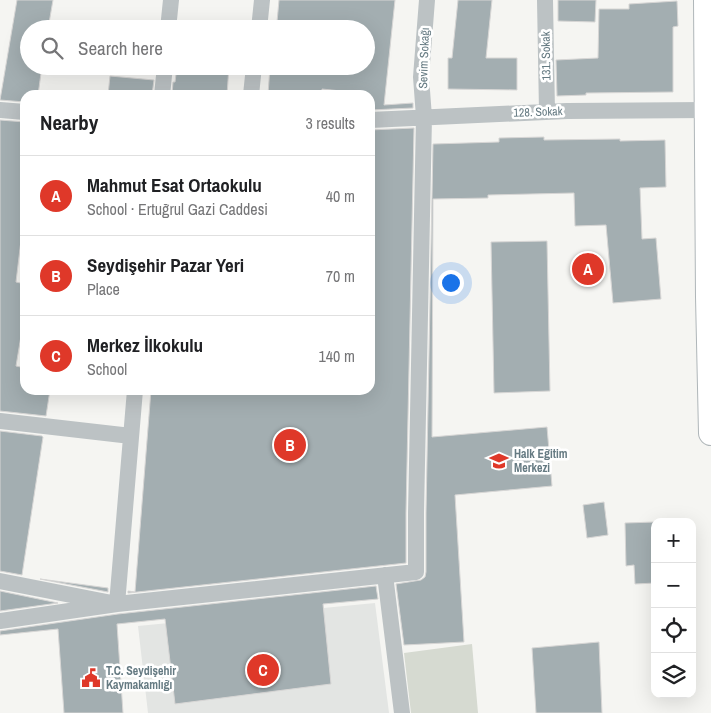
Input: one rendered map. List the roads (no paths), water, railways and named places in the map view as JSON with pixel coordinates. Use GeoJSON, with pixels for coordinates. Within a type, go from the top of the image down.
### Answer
{"type":"FeatureCollection","features":[{"type":"Feature","properties":{"kind":"street"},"geometry":{"type":"LineString","coordinates":[[169,20],[171,0]]}},
{"type":"Feature","properties":{"kind":"street"},"geometry":{"type":"LineString","coordinates":[[260,20],[262,0]]}},
{"type":"Feature","properties":{"kind":"street","name":"Sevim Sokağı"},"geometry":{"type":"LineString","coordinates":[[385,575],[416,572],[424,117],[421,77],[428,0]]}},
{"type":"Feature","properties":{"kind":"street","name":"131. Sokak"},"geometry":{"type":"LineString","coordinates":[[545,0],[547,112]]}},
{"type":"Feature","properties":{"kind":"street"},"geometry":{"type":"LineString","coordinates":[[706,0],[711,433]]}},
{"type":"Feature","properties":{"kind":"street"},"geometry":{"type":"LineString","coordinates":[[163,90],[164,75]]}},
{"type":"Feature","properties":{"kind":"street"},"geometry":{"type":"LineString","coordinates":[[252,90],[253,75]]}},
{"type":"Feature","properties":{"kind":"street"},"geometry":{"type":"LineString","coordinates":[[0,110],[20,112]]}},
{"type":"Feature","properties":{"kind":"street","name":"128. Sokak"},"geometry":{"type":"LineString","coordinates":[[375,120],[547,112],[707,110]]}},
{"type":"Feature","properties":{"kind":"street"},"geometry":{"type":"LineString","coordinates":[[117,604],[135,395]]}},
{"type":"Feature","properties":{"kind":"street"},"geometry":{"type":"LineString","coordinates":[[0,420],[131,436]]}},
{"type":"Feature","properties":{"kind":"street"},"geometry":{"type":"LineString","coordinates":[[0,621],[117,604],[385,575],[402,713]]}},
{"type":"Feature","properties":{"kind":"street"},"geometry":{"type":"LineString","coordinates":[[0,582],[117,604]]}},
{"type":"Feature","properties":{"kind":"place","name":"Mahmut Esat Ortaokulu"},"geometry":{"type":"Point","coordinates":[588,269]}},
{"type":"Feature","properties":{"kind":"place","name":"Seydişehir Pazar Yeri"},"geometry":{"type":"Point","coordinates":[290,445]}},
{"type":"Feature","properties":{"kind":"place","name":"Halk Eğitim Merkezi"},"geometry":{"type":"Point","coordinates":[499,461]}},
{"type":"Feature","properties":{"kind":"place","name":"Merkez İlkokulu"},"geometry":{"type":"Point","coordinates":[263,670]}},
{"type":"Feature","properties":{"kind":"place","name":"T.C. Seydişehir Kaymakamlığı"},"geometry":{"type":"Point","coordinates":[91,678]}}]}
